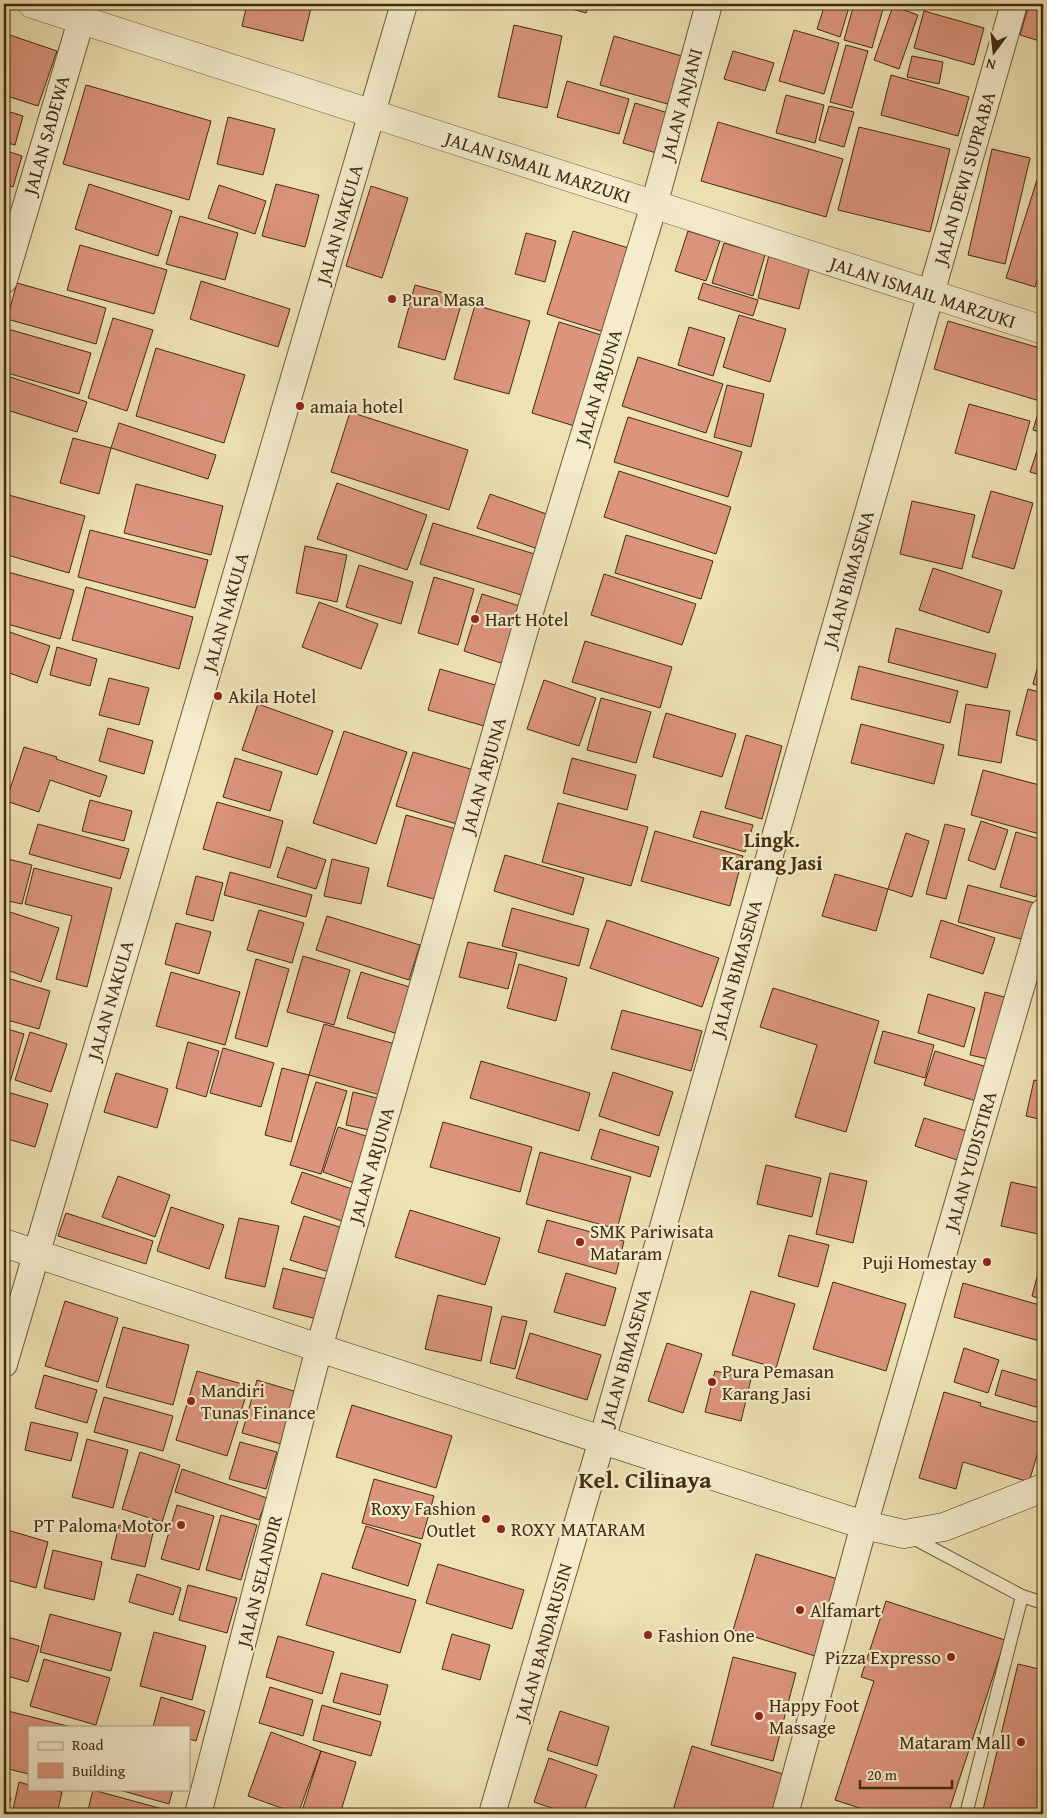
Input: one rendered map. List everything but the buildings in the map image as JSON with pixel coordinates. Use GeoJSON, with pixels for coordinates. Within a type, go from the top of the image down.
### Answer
{"type":"FeatureCollection","features":[{"type":"Feature","properties":{"kind":"main road","name":"JALAN ISMAIL MARZUKI"},"geometry":{"type":"LineString","coordinates":[[32,4],[83,12],[371,115],[1043,330]]}},
{"type":"Feature","properties":{"kind":"main road"},"geometry":{"type":"LineString","coordinates":[[4,1244],[864,1525],[904,1534],[944,1527],[1043,1488]]}},
{"type":"Feature","properties":{"kind":"street","name":"JALAN NAKULA"},"geometry":{"type":"LineString","coordinates":[[4,1364],[35,1253],[404,4]]}},
{"type":"Feature","properties":{"kind":"street","name":"JALAN ANJANI"},"geometry":{"type":"LineString","coordinates":[[654,205],[709,4]]}},
{"type":"Feature","properties":{"kind":"street","name":"JALAN DEWI SUPRABA"},"geometry":{"type":"LineString","coordinates":[[930,294],[1014,4]]}},
{"type":"Feature","properties":{"kind":"street","name":"JALAN SADEWA"},"geometry":{"type":"LineString","coordinates":[[4,280],[83,12]]}},
{"type":"Feature","properties":{"kind":"street","name":"JALAN ARJUNA"},"geometry":{"type":"LineString","coordinates":[[319,1348],[532,605],[654,205]]}},
{"type":"Feature","properties":{"kind":"street","name":"JALAN BIMASENA"},"geometry":{"type":"LineString","coordinates":[[602,1440],[930,294]]}},
{"type":"Feature","properties":{"kind":"street","name":"JALAN YUDISTIRA"},"geometry":{"type":"LineString","coordinates":[[785,1814],[864,1525],[1043,912]]}},
{"type":"Feature","properties":{"kind":"street","name":"JALAN SELANDIR"},"geometry":{"type":"LineString","coordinates":[[198,1814],[319,1348]]}},
{"type":"Feature","properties":{"kind":"street","name":"JALAN BANDARUSIN"},"geometry":{"type":"LineString","coordinates":[[492,1814],[602,1440]]}},
{"type":"Feature","properties":{"kind":"lane"},"geometry":{"type":"LineString","coordinates":[[904,1534],[1022,1596],[1043,1602]]}},
{"type":"Feature","properties":{"kind":"lane"},"geometry":{"type":"LineString","coordinates":[[966,1814],[1022,1596]]}},
{"type":"Feature","properties":{"kind":"place","name":"Pura Masa"},"geometry":{"type":"Point","coordinates":[392,299]}},
{"type":"Feature","properties":{"kind":"place","name":"amaia hotel"},"geometry":{"type":"Point","coordinates":[300,406]}},
{"type":"Feature","properties":{"kind":"place","name":"Hart Hotel"},"geometry":{"type":"Point","coordinates":[475,619]}},
{"type":"Feature","properties":{"kind":"place","name":"Akila Hotel"},"geometry":{"type":"Point","coordinates":[218,696]}},
{"type":"Feature","properties":{"kind":"place","name":"SMK Pariwisata Mataram"},"geometry":{"type":"Point","coordinates":[580,1242]}},
{"type":"Feature","properties":{"kind":"place","name":"Puji Homestay"},"geometry":{"type":"Point","coordinates":[987,1262]}},
{"type":"Feature","properties":{"kind":"place","name":"Pura Pemasan Karang Jasi"},"geometry":{"type":"Point","coordinates":[712,1382]}},
{"type":"Feature","properties":{"kind":"place","name":"Mandiri Tunas Finance"},"geometry":{"type":"Point","coordinates":[191,1401]}},
{"type":"Feature","properties":{"kind":"place","name":"Roxy Fashion Outlet"},"geometry":{"type":"Point","coordinates":[486,1519]}},
{"type":"Feature","properties":{"kind":"place","name":"PT Paloma Motor"},"geometry":{"type":"Point","coordinates":[181,1525]}},
{"type":"Feature","properties":{"kind":"place","name":"ROXY MATARAM"},"geometry":{"type":"Point","coordinates":[501,1529]}},
{"type":"Feature","properties":{"kind":"place","name":"Alfamart"},"geometry":{"type":"Point","coordinates":[800,1610]}},
{"type":"Feature","properties":{"kind":"place","name":"Fashion One"},"geometry":{"type":"Point","coordinates":[648,1635]}},
{"type":"Feature","properties":{"kind":"place","name":"Pizza Expresso"},"geometry":{"type":"Point","coordinates":[951,1657]}},
{"type":"Feature","properties":{"kind":"place","name":"Happy Foot Massage"},"geometry":{"type":"Point","coordinates":[759,1716]}},
{"type":"Feature","properties":{"kind":"place","name":"Mataram Mall"},"geometry":{"type":"Point","coordinates":[1021,1742]}},
{"type":"Feature","properties":{"kind":"district","name":"Lingk. Karang Jasi"},"geometry":{"type":"Point","coordinates":[772,850]}},
{"type":"Feature","properties":{"kind":"district","name":"Kel. Cilinaya"},"geometry":{"type":"Point","coordinates":[645,1479]}}]}
